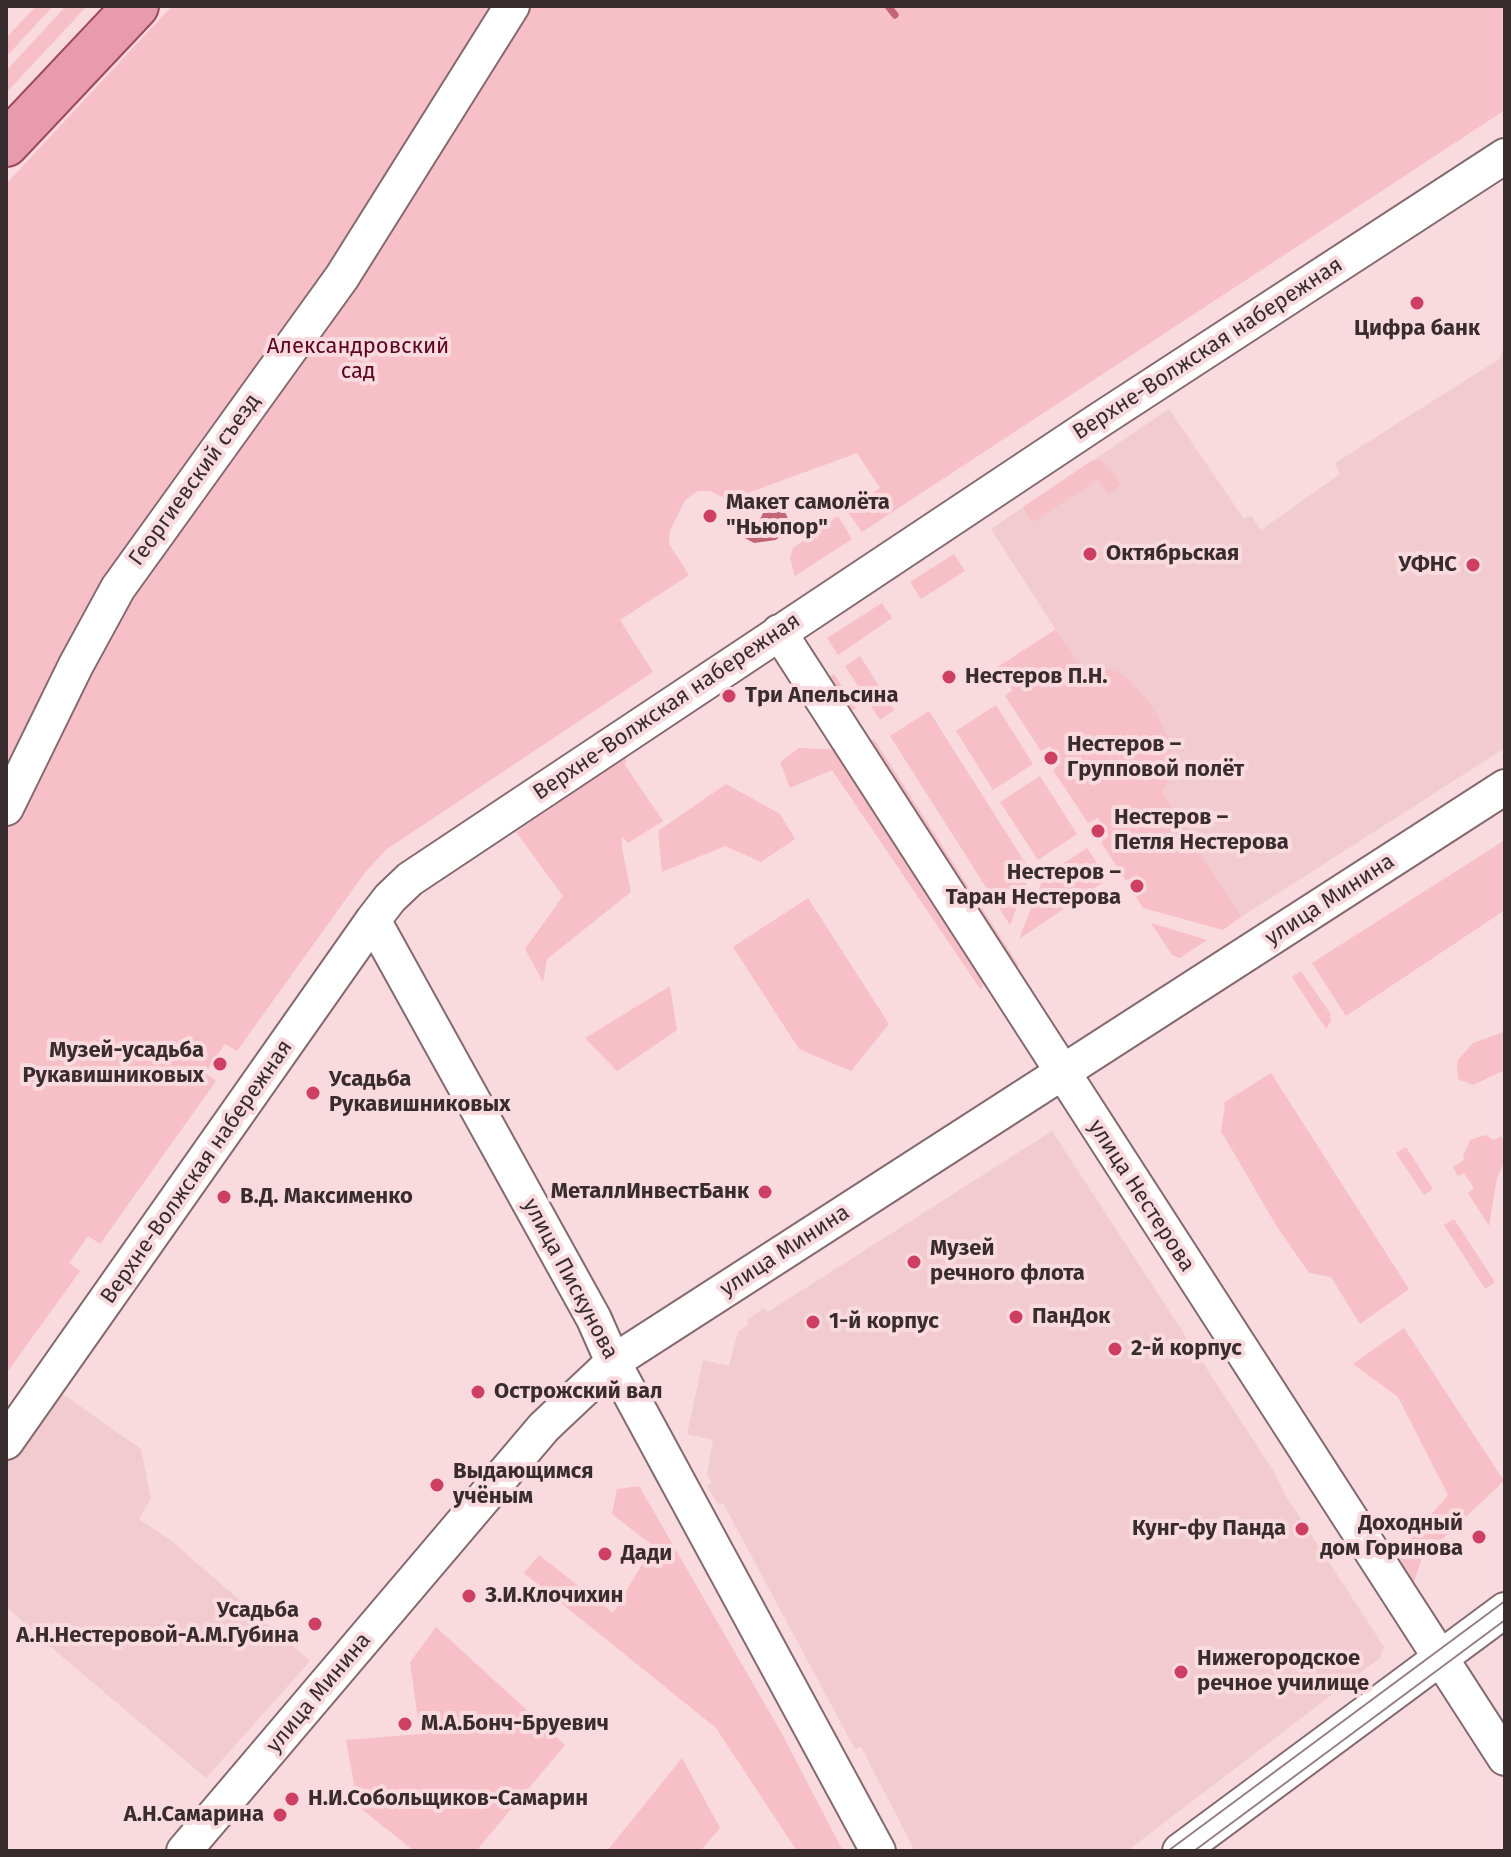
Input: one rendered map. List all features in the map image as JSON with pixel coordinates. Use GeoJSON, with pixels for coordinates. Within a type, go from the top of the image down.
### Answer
{"type":"FeatureCollection","features":[{"type":"Feature","properties":{"kind":"main road"},"geometry":{"type":"LineString","coordinates":[[6,144],[136,6]]}},
{"type":"Feature","properties":{"kind":"street","name":"Георгиевский съезд"},"geometry":{"type":"LineString","coordinates":[[6,808],[69,677],[118,588],[342,277],[512,6]]}},
{"type":"Feature","properties":{"kind":"street","name":"Верхне-Волжская набережная"},"geometry":{"type":"LineString","coordinates":[[6,1442],[373,920],[410,879],[779,632],[1505,156]]}},
{"type":"Feature","properties":{"kind":"street","name":"улица Нестерова"},"geometry":{"type":"LineString","coordinates":[[779,632],[1505,1758]]}},
{"type":"Feature","properties":{"kind":"street","name":"улица Минина"},"geometry":{"type":"LineString","coordinates":[[184,1851],[544,1427],[613,1362],[1505,787]]}},
{"type":"Feature","properties":{"kind":"street","name":"улица Пискунова"},"geometry":{"type":"LineString","coordinates":[[373,920],[594,1319],[613,1362],[878,1851]]}},
{"type":"Feature","properties":{"kind":"street"},"geometry":{"type":"LineString","coordinates":[[1180,1851],[1505,1610]]}},
{"type":"Feature","properties":{"kind":"shaded area"},"geometry":{"type":"Polygon","coordinates":[[[1505,345],[1505,748],[1241,917],[991,529],[1169,409],[1244,519],[1251,516],[1261,530],[1340,474],[1335,463],[1499,359],[1505,345]]]}},
{"type":"Feature","properties":{"kind":"shaded area"},"geometry":{"type":"Polygon","coordinates":[[[775,507],[785,512],[789,521],[776,540],[754,543],[736,533],[736,526],[741,524],[748,523],[751,528],[756,528],[763,513],[775,507]]]}},
{"type":"Feature","properties":{"kind":"shaded area"},"geometry":{"type":"Polygon","coordinates":[[[1052,1131],[1384,1647],[1380,1658],[1127,1851],[915,1851],[861,1747],[855,1749],[723,1503],[718,1504],[707,1486],[712,1483],[707,1474],[713,1440],[687,1434],[703,1360],[729,1366],[738,1332],[749,1324],[747,1320],[764,1308],[768,1312],[1052,1131]]]}},
{"type":"Feature","properties":{"kind":"shaded area"},"geometry":{"type":"Polygon","coordinates":[[[50,1385],[141,1449],[151,1499],[139,1519],[169,1539],[310,1661],[206,1778],[6,1606],[6,1447],[50,1385]]]}},
{"type":"Feature","properties":{"kind":"green space"},"geometry":{"type":"Polygon","coordinates":[[[36,6],[53,6],[6,57],[6,38],[36,6]]]}},
{"type":"Feature","properties":{"kind":"green space"},"geometry":{"type":"Polygon","coordinates":[[[66,6],[87,6],[6,93],[6,71],[66,6]]]}},
{"type":"Feature","properties":{"kind":"green space","name":"Александровский сад"},"geometry":{"type":"Polygon","coordinates":[[[172,6],[1505,6],[1505,110],[862,532],[847,511],[880,488],[857,453],[729,500],[710,491],[698,491],[685,500],[670,531],[669,544],[689,575],[620,620],[653,672],[387,849],[366,871],[237,1051],[225,1044],[205,1073],[216,1081],[100,1244],[88,1236],[69,1263],[80,1271],[6,1374],[6,184],[172,6]]]}},
{"type":"Feature","properties":{"kind":"green space"},"geometry":{"type":"Polygon","coordinates":[[[1099,460],[1106,464],[1121,485],[1108,494],[1098,479],[1033,522],[1023,507],[1091,461],[1099,460]]]}},
{"type":"Feature","properties":{"kind":"green space"},"geometry":{"type":"Polygon","coordinates":[[[838,516],[852,539],[795,576],[790,558],[793,548],[838,516]]]}},
{"type":"Feature","properties":{"kind":"green space"},"geometry":{"type":"Polygon","coordinates":[[[954,554],[965,571],[921,599],[910,582],[954,554]]]}},
{"type":"Feature","properties":{"kind":"green space"},"geometry":{"type":"Polygon","coordinates":[[[882,603],[892,618],[838,655],[827,638],[882,603]]]}},
{"type":"Feature","properties":{"kind":"green space"},"geometry":{"type":"Polygon","coordinates":[[[1056,629],[1083,669],[1099,667],[1116,671],[1145,697],[1158,717],[1169,739],[1171,765],[1162,792],[1241,917],[1223,930],[1143,908],[1136,897],[1147,890],[1137,875],[1126,881],[1101,842],[1109,836],[1098,818],[1088,823],[1053,770],[1061,763],[1050,746],[1041,751],[1005,696],[1012,690],[1004,677],[996,682],[990,672],[1056,629]]]}},
{"type":"Feature","properties":{"kind":"green space"},"geometry":{"type":"Polygon","coordinates":[[[860,656],[894,710],[880,720],[845,666],[860,656]]]}},
{"type":"Feature","properties":{"kind":"green space"},"geometry":{"type":"Polygon","coordinates":[[[834,674],[856,708],[842,717],[820,683],[834,674]]]}},
{"type":"Feature","properties":{"kind":"green space"},"geometry":{"type":"Polygon","coordinates":[[[996,705],[1033,764],[993,790],[956,731],[996,705]]]}},
{"type":"Feature","properties":{"kind":"green space"},"geometry":{"type":"Polygon","coordinates":[[[929,711],[1031,872],[1010,925],[890,736],[929,711]]]}},
{"type":"Feature","properties":{"kind":"green space"},"geometry":{"type":"Polygon","coordinates":[[[874,739],[1019,966],[1006,974],[862,747],[874,739]]]}},
{"type":"Feature","properties":{"kind":"green space"},"geometry":{"type":"Polygon","coordinates":[[[799,748],[847,750],[989,971],[981,990],[832,770],[790,788],[780,762],[799,748]]]}},
{"type":"Feature","properties":{"kind":"green space"},"geometry":{"type":"Polygon","coordinates":[[[626,757],[625,765],[663,821],[628,843],[622,836],[631,892],[547,959],[543,982],[525,949],[563,896],[516,832],[626,757]]]}},
{"type":"Feature","properties":{"kind":"green space"},"geometry":{"type":"Polygon","coordinates":[[[1040,776],[1077,834],[1038,860],[1000,802],[1040,776]]]}},
{"type":"Feature","properties":{"kind":"green space"},"geometry":{"type":"Polygon","coordinates":[[[726,784],[780,814],[795,839],[761,862],[725,846],[662,872],[658,831],[726,784]]]}},
{"type":"Feature","properties":{"kind":"green space"},"geometry":{"type":"Polygon","coordinates":[[[1505,840],[1505,910],[1346,1016],[1312,963],[1505,840]]]}},
{"type":"Feature","properties":{"kind":"green space"},"geometry":{"type":"Polygon","coordinates":[[[1087,848],[1108,879],[1019,939],[1044,876],[1087,848]]]}},
{"type":"Feature","properties":{"kind":"green space"},"geometry":{"type":"Polygon","coordinates":[[[808,898],[889,1024],[851,1071],[799,1049],[733,947],[808,898]]]}},
{"type":"Feature","properties":{"kind":"green space"},"geometry":{"type":"Polygon","coordinates":[[[1151,923],[1207,940],[1180,958],[1172,955],[1151,923]]]}},
{"type":"Feature","properties":{"kind":"green space"},"geometry":{"type":"Polygon","coordinates":[[[1301,971],[1330,1013],[1331,1021],[1326,1029],[1292,977],[1301,971]]]}},
{"type":"Feature","properties":{"kind":"green space"},"geometry":{"type":"Polygon","coordinates":[[[670,986],[677,1030],[617,1071],[585,1038],[670,986]]]}},
{"type":"Feature","properties":{"kind":"green space"},"geometry":{"type":"Polygon","coordinates":[[[1505,1028],[1505,1070],[1473,1085],[1458,1079],[1457,1061],[1473,1043],[1501,1033],[1505,1028]]]}},
{"type":"Feature","properties":{"kind":"green space"},"geometry":{"type":"Polygon","coordinates":[[[1271,1073],[1409,1289],[1360,1324],[1331,1277],[1309,1273],[1276,1225],[1221,1131],[1223,1103],[1271,1073]]]}},
{"type":"Feature","properties":{"kind":"green space"},"geometry":{"type":"Polygon","coordinates":[[[1486,1135],[1494,1140],[1501,1136],[1505,1144],[1505,1160],[1497,1178],[1489,1226],[1468,1193],[1474,1188],[1464,1173],[1458,1176],[1453,1167],[1464,1160],[1470,1140],[1486,1135]]]}},
{"type":"Feature","properties":{"kind":"green space"},"geometry":{"type":"Polygon","coordinates":[[[1406,1147],[1433,1189],[1424,1195],[1396,1153],[1406,1147]]]}},
{"type":"Feature","properties":{"kind":"green space"},"geometry":{"type":"Polygon","coordinates":[[[1454,1219],[1495,1282],[1485,1289],[1444,1225],[1454,1219]]]}},
{"type":"Feature","properties":{"kind":"green space"},"geometry":{"type":"Polygon","coordinates":[[[1404,1328],[1504,1481],[1422,1558],[1412,1588],[1392,1560],[1448,1495],[1398,1397],[1353,1364],[1404,1328]]]}},
{"type":"Feature","properties":{"kind":"green space"},"geometry":{"type":"Polygon","coordinates":[[[639,1486],[782,1734],[843,1851],[797,1851],[716,1728],[524,1573],[539,1555],[613,1613],[653,1546],[612,1514],[617,1489],[639,1486]]]}},
{"type":"Feature","properties":{"kind":"green space"},"geometry":{"type":"Polygon","coordinates":[[[436,1627],[565,1745],[476,1851],[414,1851],[358,1806],[346,1740],[420,1734],[410,1662],[436,1627]]]}},
{"type":"Feature","properties":{"kind":"green space"},"geometry":{"type":"Polygon","coordinates":[[[682,1758],[720,1828],[700,1851],[607,1851],[682,1758]]]}},
{"type":"Feature","properties":{"kind":"waterway"},"geometry":{"type":"LineString","coordinates":[[888,6],[895,15]]}},
{"type":"Feature","properties":{"kind":"tram line"},"geometry":{"type":"LineString","coordinates":[[1168,1851],[1505,1601]]}},
{"type":"Feature","properties":{"kind":"tram line"},"geometry":{"type":"LineString","coordinates":[[1194,1851],[1505,1620]]}},
{"type":"Feature","properties":{"kind":"place","name":"Цифра банк"},"geometry":{"type":"Point","coordinates":[1417,303]}},
{"type":"Feature","properties":{"kind":"place","name":"Макет самолёта \"Ньюпор\""},"geometry":{"type":"Point","coordinates":[710,516]}},
{"type":"Feature","properties":{"kind":"place","name":"Октябрьская"},"geometry":{"type":"Point","coordinates":[1090,554]}},
{"type":"Feature","properties":{"kind":"place","name":"УФНС"},"geometry":{"type":"Point","coordinates":[1473,565]}},
{"type":"Feature","properties":{"kind":"place","name":"Нестеров П.Н."},"geometry":{"type":"Point","coordinates":[949,677]}},
{"type":"Feature","properties":{"kind":"place","name":"Три Апельсина"},"geometry":{"type":"Point","coordinates":[729,696]}},
{"type":"Feature","properties":{"kind":"place","name":"Нестеров – Групповой полёт"},"geometry":{"type":"Point","coordinates":[1051,758]}},
{"type":"Feature","properties":{"kind":"place","name":"Нестеров – Петля Нестерова"},"geometry":{"type":"Point","coordinates":[1098,831]}},
{"type":"Feature","properties":{"kind":"place","name":"Нестеров – Таран Нестерова"},"geometry":{"type":"Point","coordinates":[1137,886]}},
{"type":"Feature","properties":{"kind":"place","name":"Музей-усадьба Рукавишниковых"},"geometry":{"type":"Point","coordinates":[220,1064]}},
{"type":"Feature","properties":{"kind":"place","name":"Усадьба Рукавишниковых"},"geometry":{"type":"Point","coordinates":[313,1093]}},
{"type":"Feature","properties":{"kind":"place","name":"МеталлИнвестБанк"},"geometry":{"type":"Point","coordinates":[765,1192]}},
{"type":"Feature","properties":{"kind":"place","name":"В.Д. Максименко"},"geometry":{"type":"Point","coordinates":[224,1197]}},
{"type":"Feature","properties":{"kind":"place","name":"Музей речного флота"},"geometry":{"type":"Point","coordinates":[914,1262]}},
{"type":"Feature","properties":{"kind":"place","name":"ПанДок"},"geometry":{"type":"Point","coordinates":[1016,1317]}},
{"type":"Feature","properties":{"kind":"place","name":"1-й корпус"},"geometry":{"type":"Point","coordinates":[813,1322]}},
{"type":"Feature","properties":{"kind":"place","name":"2-й корпус"},"geometry":{"type":"Point","coordinates":[1115,1349]}},
{"type":"Feature","properties":{"kind":"place","name":"Острожский вал"},"geometry":{"type":"Point","coordinates":[478,1392]}},
{"type":"Feature","properties":{"kind":"place","name":"Выдающимся учёным"},"geometry":{"type":"Point","coordinates":[437,1485]}},
{"type":"Feature","properties":{"kind":"place","name":"Кунг-фу Панда"},"geometry":{"type":"Point","coordinates":[1302,1529]}},
{"type":"Feature","properties":{"kind":"place","name":"Доходный дом Горинова"},"geometry":{"type":"Point","coordinates":[1479,1537]}},
{"type":"Feature","properties":{"kind":"place","name":"Дади"},"geometry":{"type":"Point","coordinates":[605,1554]}},
{"type":"Feature","properties":{"kind":"place","name":"З.И.Клочихин"},"geometry":{"type":"Point","coordinates":[469,1596]}},
{"type":"Feature","properties":{"kind":"place","name":"Усадьба А.Н.Нестеровой-А.М.Губина"},"geometry":{"type":"Point","coordinates":[315,1624]}},
{"type":"Feature","properties":{"kind":"place","name":"Нижегородское речное училище"},"geometry":{"type":"Point","coordinates":[1181,1672]}},
{"type":"Feature","properties":{"kind":"place","name":"М.А.Бонч-Бруевич"},"geometry":{"type":"Point","coordinates":[405,1724]}},
{"type":"Feature","properties":{"kind":"place","name":"Н.И.Собольщиков-Самарин"},"geometry":{"type":"Point","coordinates":[292,1799]}},
{"type":"Feature","properties":{"kind":"place","name":"А.Н.Самарина"},"geometry":{"type":"Point","coordinates":[280,1815]}}]}
